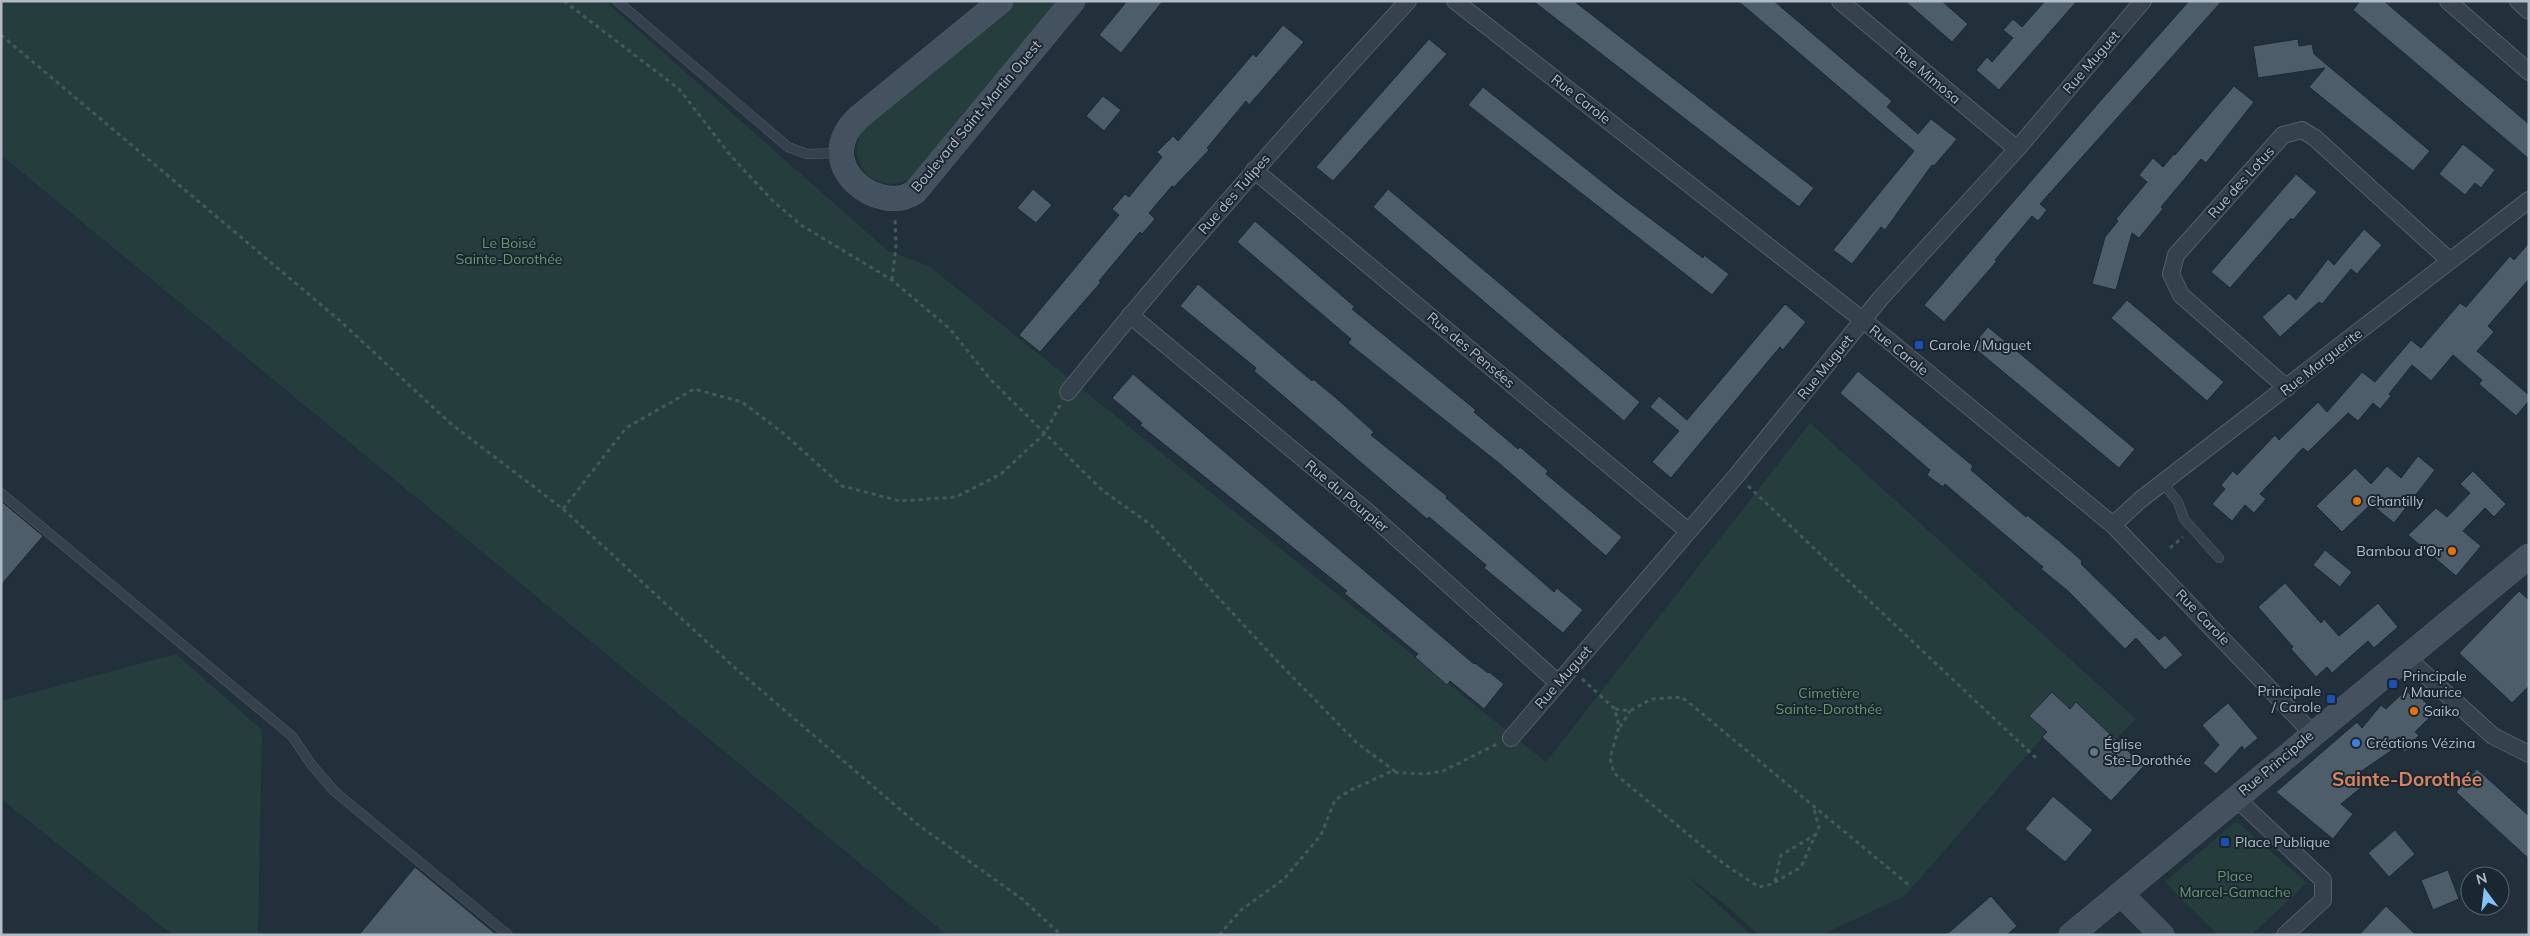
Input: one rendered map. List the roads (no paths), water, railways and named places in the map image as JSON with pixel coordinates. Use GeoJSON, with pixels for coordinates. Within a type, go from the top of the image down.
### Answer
{"type":"FeatureCollection","features":[{"type":"Feature","properties":{"kind":"street"},"geometry":{"type":"LineString","coordinates":[[841,153],[843,136],[850,125],[1001,1]]}},
{"type":"Feature","properties":{"kind":"street","name":"Boulevard Saint-Martin Ouest"},"geometry":{"type":"LineString","coordinates":[[841,153],[845,170],[859,185],[876,194],[895,198],[911,194],[925,181],[1073,1]]}},
{"type":"Feature","properties":{"kind":"street","name":"Rue des Tulipes"},"geometry":{"type":"LineString","coordinates":[[1068,392],[1130,315],[1254,170],[1408,1]]}},
{"type":"Feature","properties":{"kind":"street","name":"Rue Carole"},"geometry":{"type":"LineString","coordinates":[[1455,1],[1863,320],[2113,525],[2312,733]]}},
{"type":"Feature","properties":{"kind":"street","name":"Rue Mimosa"},"geometry":{"type":"LineString","coordinates":[[1840,1],[2017,149]]}},
{"type":"Feature","properties":{"kind":"street","name":"Rue Muguet"},"geometry":{"type":"LineString","coordinates":[[1511,738],[1737,475],[1863,320],[2017,149],[2143,1]]}},
{"type":"Feature","properties":{"kind":"street"},"geometry":{"type":"LineString","coordinates":[[2448,1],[2529,72]]}},
{"type":"Feature","properties":{"kind":"street"},"geometry":{"type":"LineString","coordinates":[[2518,1],[2529,11]]}},
{"type":"Feature","properties":{"kind":"street","name":"Rue des Lotus"},"geometry":{"type":"LineString","coordinates":[[2288,388],[2181,295],[2171,274],[2176,255],[2283,135],[2302,130],[2315,138],[2450,261]]}},
{"type":"Feature","properties":{"kind":"street","name":"Rue des Pensées"},"geometry":{"type":"LineString","coordinates":[[1254,170],[1688,531]]}},
{"type":"Feature","properties":{"kind":"street","name":"Rue Marguerite"},"geometry":{"type":"LineString","coordinates":[[2113,525],[2163,483],[2529,200]]}},
{"type":"Feature","properties":{"kind":"street","name":"Rue du Pourpier"},"geometry":{"type":"LineString","coordinates":[[1130,315],[1370,514],[1558,683]]}},
{"type":"Feature","properties":{"kind":"street","name":"Rue Principale"},"geometry":{"type":"LineString","coordinates":[[2071,935],[2312,733],[2407,658],[2529,556]]}},
{"type":"Feature","properties":{"kind":"street"},"geometry":{"type":"LineString","coordinates":[[2407,658],[2493,736],[2529,754]]}},
{"type":"Feature","properties":{"kind":"street"},"geometry":{"type":"LineString","coordinates":[[2235,797],[2323,880],[2323,900],[2286,935]]}},
{"type":"Feature","properties":{"kind":"street"},"geometry":{"type":"LineString","coordinates":[[2120,894],[2162,935]]}},
{"type":"Feature","properties":{"kind":"lane"},"geometry":{"type":"LineString","coordinates":[[617,1],[763,127],[794,151],[808,154],[841,153]]}},
{"type":"Feature","properties":{"kind":"lane"},"geometry":{"type":"LineString","coordinates":[[2163,483],[2178,502],[2184,519],[2219,558]]}},
{"type":"Feature","properties":{"kind":"lane"},"geometry":{"type":"LineString","coordinates":[[1,494],[292,736],[311,764],[334,791],[508,935]]}},
{"type":"Feature","properties":{"kind":"place","name":"Carole / Muguet"},"geometry":{"type":"Point","coordinates":[1919,345]}},
{"type":"Feature","properties":{"kind":"place","name":"Chantilly"},"geometry":{"type":"Point","coordinates":[2357,501]}},
{"type":"Feature","properties":{"kind":"place","name":"Bambou d'Or"},"geometry":{"type":"Point","coordinates":[2452,551]}},
{"type":"Feature","properties":{"kind":"place","name":"Principale / Maurice"},"geometry":{"type":"Point","coordinates":[2393,684]}},
{"type":"Feature","properties":{"kind":"place","name":"Principale / Carole"},"geometry":{"type":"Point","coordinates":[2331,699]}},
{"type":"Feature","properties":{"kind":"place","name":"Saiko"},"geometry":{"type":"Point","coordinates":[2414,711]}},
{"type":"Feature","properties":{"kind":"place","name":"Créations Vézina"},"geometry":{"type":"Point","coordinates":[2356,743]}},
{"type":"Feature","properties":{"kind":"place","name":"Église Ste-Dorothée"},"geometry":{"type":"Point","coordinates":[2094,752]}},
{"type":"Feature","properties":{"kind":"place","name":"Place Publique"},"geometry":{"type":"Point","coordinates":[2225,842]}},
{"type":"Feature","properties":{"kind":"district","name":"Sainte-Dorothée"},"geometry":{"type":"Point","coordinates":[2407,779]}},
{"type":"Feature","properties":{"kind":"park label","name":"Le Boisé Sainte-Dorothée"},"geometry":{"type":"Point","coordinates":[509,252]}},
{"type":"Feature","properties":{"kind":"park label","name":"Cimetière Sainte-Dorothée"},"geometry":{"type":"Point","coordinates":[1829,702]}},
{"type":"Feature","properties":{"kind":"park label","name":"Place Marcel-Gamache"},"geometry":{"type":"Point","coordinates":[2235,884]}}]}
